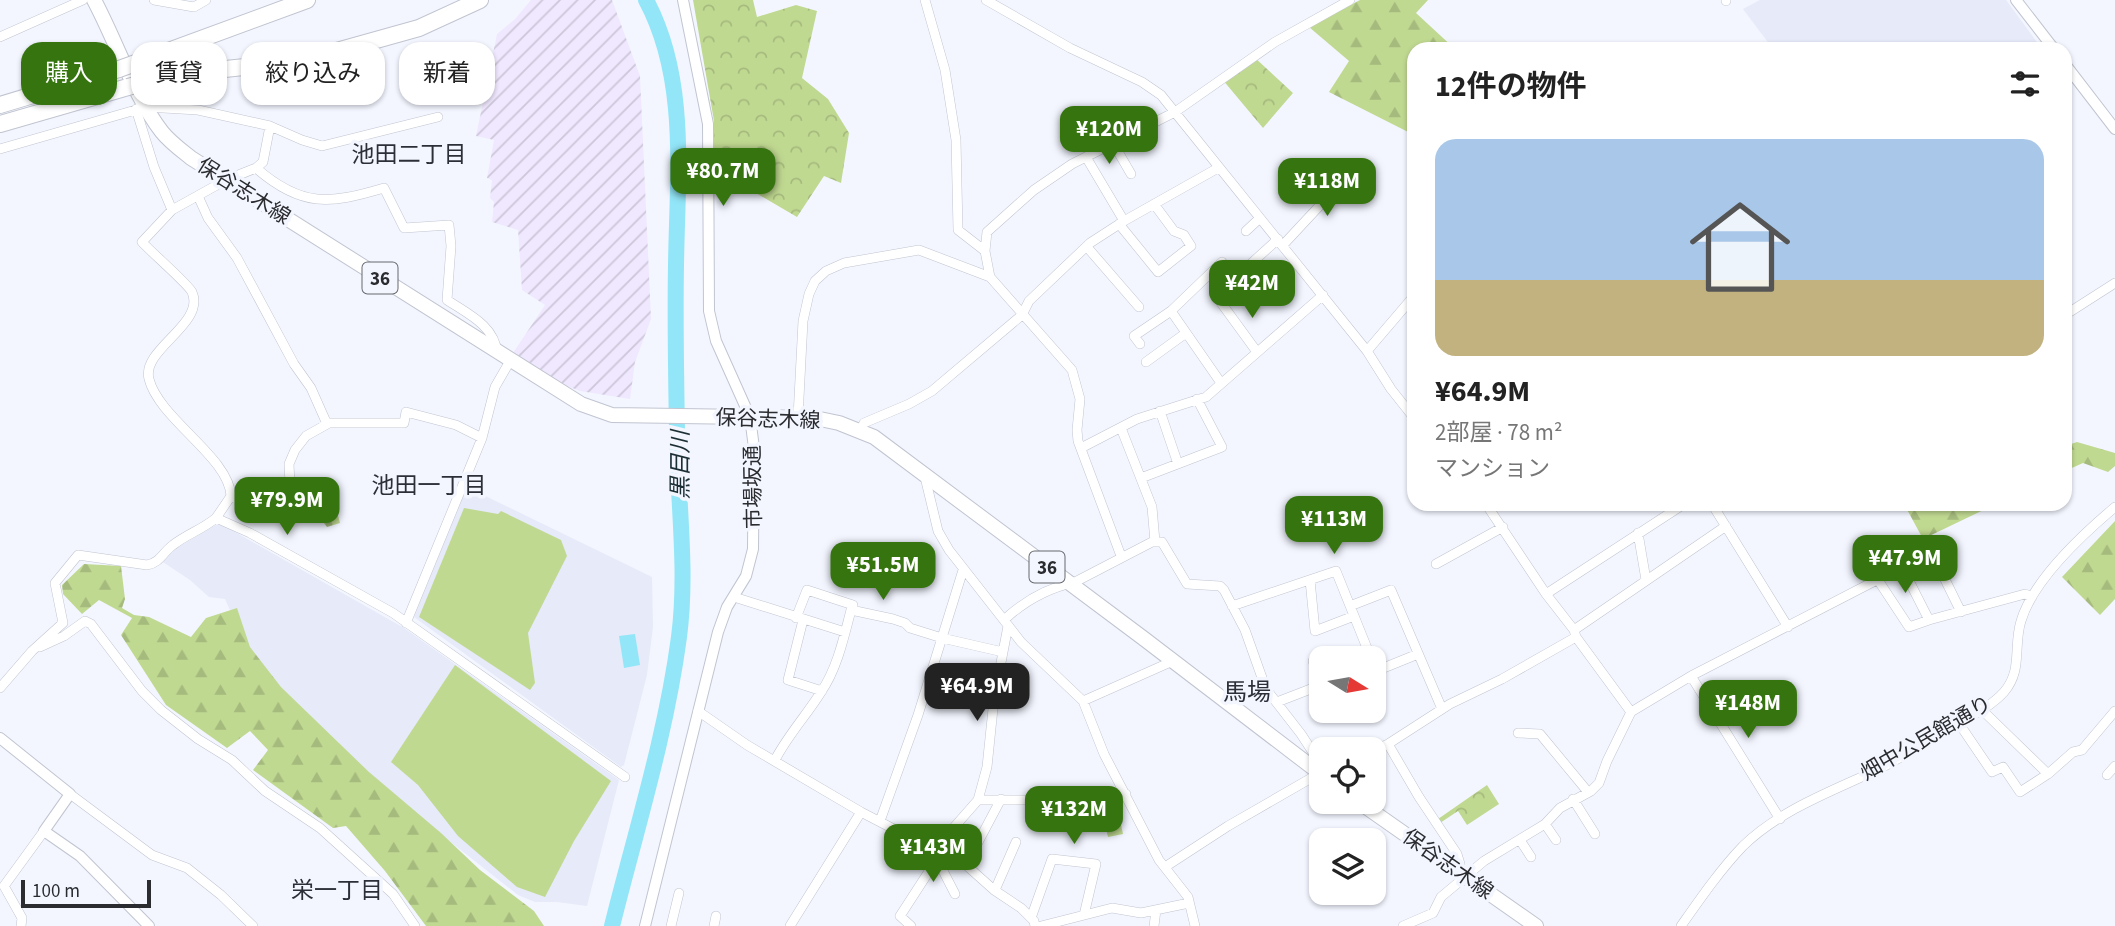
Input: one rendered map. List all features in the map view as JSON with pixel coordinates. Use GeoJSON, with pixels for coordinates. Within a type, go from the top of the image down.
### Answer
{"type":"FeatureCollection","features":[{"type":"Feature","properties":{"kind":"highway"},"geometry":{"type":"LineString","coordinates":[[0,105],[126,66],[307,0]]}},
{"type":"Feature","properties":{"kind":"highway"},"geometry":{"type":"LineString","coordinates":[[0,124],[178,74],[301,61],[419,28],[480,0]]}},
{"type":"Feature","properties":{"kind":"main road","name":"保谷志木線"},"geometry":{"type":"LineString","coordinates":[[95,1],[141,108],[176,145],[226,180],[504,357],[588,408],[612,415],[798,417],[827,419],[860,431],[885,444],[924,473],[1309,765]]}},
{"type":"Feature","properties":{"kind":"main road","name":"保谷志木線"},"geometry":{"type":"LineString","coordinates":[[1376,814],[1529,924]]}},
{"type":"Feature","properties":{"kind":"street"},"geometry":{"type":"LineString","coordinates":[[154,0],[194,7],[206,0]]}},
{"type":"Feature","properties":{"kind":"street","name":"市場坂通"},"geometry":{"type":"LineString","coordinates":[[645,926],[721,620],[746,576],[753,549],[754,448],[750,417],[716,341],[709,312],[708,124],[683,0]]}},
{"type":"Feature","properties":{"kind":"street"},"geometry":{"type":"LineString","coordinates":[[925,0],[945,70],[956,140],[958,230],[985,251]]}},
{"type":"Feature","properties":{"kind":"street"},"geometry":{"type":"LineString","coordinates":[[986,0],[1070,48],[1142,82],[1161,95],[1367,351],[1407,409]]}},
{"type":"Feature","properties":{"kind":"street"},"geometry":{"type":"LineString","coordinates":[[990,277],[985,251],[987,232],[1034,190],[1086,157],[1175,112],[1275,42],[1350,0]]}},
{"type":"Feature","properties":{"kind":"street"},"geometry":{"type":"LineString","coordinates":[[2016,0],[2048,42]]}},
{"type":"Feature","properties":{"kind":"street"},"geometry":{"type":"LineString","coordinates":[[0,37],[95,1]]}},
{"type":"Feature","properties":{"kind":"street"},"geometry":{"type":"LineString","coordinates":[[2072,73],[2115,129]]}},
{"type":"Feature","properties":{"kind":"street"},"geometry":{"type":"LineString","coordinates":[[141,108],[154,167],[172,210]]}},
{"type":"Feature","properties":{"kind":"street"},"geometry":{"type":"LineString","coordinates":[[0,149],[141,108],[198,110],[270,126],[322,146],[438,117]]}},
{"type":"Feature","properties":{"kind":"street"},"geometry":{"type":"LineString","coordinates":[[0,688],[32,651],[63,623],[55,583],[78,555],[156,564],[170,546],[216,518],[231,496],[227,478],[157,399],[148,377],[150,363],[180,328],[190,313],[193,300],[188,286],[142,242],[172,210],[226,180],[257,168],[262,162],[270,126]]}},
{"type":"Feature","properties":{"kind":"street"},"geometry":{"type":"LineString","coordinates":[[1113,143],[1131,174]]}},
{"type":"Feature","properties":{"kind":"street"},"geometry":{"type":"LineString","coordinates":[[1086,157],[1121,223],[1158,272],[1191,246],[1184,235],[1174,232],[1154,204]]}},
{"type":"Feature","properties":{"kind":"street"},"geometry":{"type":"LineString","coordinates":[[257,168],[286,190],[322,200],[344,200],[384,188],[404,228],[449,225],[451,246],[447,300],[479,321],[496,339],[504,357],[491,396],[487,425],[405,622]]}},
{"type":"Feature","properties":{"kind":"street"},"geometry":{"type":"LineString","coordinates":[[860,431],[869,420],[909,404],[932,391],[1022,315],[1029,302],[1087,247],[1121,223],[1218,168]]}},
{"type":"Feature","properties":{"kind":"street"},"geometry":{"type":"LineString","coordinates":[[1244,270],[1280,242],[1350,172]]}},
{"type":"Feature","properties":{"kind":"street"},"geometry":{"type":"LineString","coordinates":[[198,196],[208,218],[237,258],[294,364],[311,388],[327,424]]}},
{"type":"Feature","properties":{"kind":"street"},"geometry":{"type":"LineString","coordinates":[[1246,231],[1260,218]]}},
{"type":"Feature","properties":{"kind":"street"},"geometry":{"type":"LineString","coordinates":[[1087,247],[1139,307]]}},
{"type":"Feature","properties":{"kind":"street"},"geometry":{"type":"LineString","coordinates":[[798,417],[803,321],[809,294],[815,281],[826,271],[844,263],[919,250],[990,277],[1072,370],[1080,399],[1077,430],[1121,556]]}},
{"type":"Feature","properties":{"kind":"street"},"geometry":{"type":"LineString","coordinates":[[1140,344],[1134,336],[1171,311],[1222,262]]}},
{"type":"Feature","properties":{"kind":"street"},"geometry":{"type":"LineString","coordinates":[[2072,311],[2115,283]]}},
{"type":"Feature","properties":{"kind":"street"},"geometry":{"type":"LineString","coordinates":[[1224,287],[1214,293],[1257,352]]}},
{"type":"Feature","properties":{"kind":"street"},"geometry":{"type":"LineString","coordinates":[[1082,448],[1137,418],[1206,397],[1323,295]]}},
{"type":"Feature","properties":{"kind":"street"},"geometry":{"type":"LineString","coordinates":[[1367,351],[1407,304]]}},
{"type":"Feature","properties":{"kind":"street"},"geometry":{"type":"LineString","coordinates":[[1171,311],[1221,383]]}},
{"type":"Feature","properties":{"kind":"street"},"geometry":{"type":"LineString","coordinates":[[1146,362],[1186,334]]}},
{"type":"Feature","properties":{"kind":"street"},"geometry":{"type":"LineString","coordinates":[[1141,478],[1223,447],[1197,399]]}},
{"type":"Feature","properties":{"kind":"street"},"geometry":{"type":"LineString","coordinates":[[1160,411],[1178,464]]}},
{"type":"Feature","properties":{"kind":"street"},"geometry":{"type":"LineString","coordinates":[[231,496],[273,504],[281,501],[287,495],[290,484],[289,464],[295,450],[306,436],[327,424],[404,423],[406,412],[456,425],[482,438]]}},
{"type":"Feature","properties":{"kind":"street"},"geometry":{"type":"LineString","coordinates":[[1121,428],[1152,507],[1155,542]]}},
{"type":"Feature","properties":{"kind":"street"},"geometry":{"type":"LineString","coordinates":[[924,473],[938,531],[963,570],[1021,642],[1083,701],[1104,754],[1165,867],[1188,897],[1195,926]]}},
{"type":"Feature","properties":{"kind":"street","name":"畑中公民館通り"},"geometry":{"type":"LineString","coordinates":[[1681,926],[1744,846],[1780,819],[1880,768],[1981,709],[2003,693],[2013,678],[2018,660],[2021,619],[2032,597],[2077,541],[2115,508]]}},
{"type":"Feature","properties":{"kind":"street"},"geometry":{"type":"LineString","coordinates":[[1491,511],[1546,594],[1631,712]]}},
{"type":"Feature","properties":{"kind":"street"},"geometry":{"type":"LineString","coordinates":[[1546,594],[1673,511]]}},
{"type":"Feature","properties":{"kind":"street"},"geometry":{"type":"LineString","coordinates":[[1716,511],[1788,627]]}},
{"type":"Feature","properties":{"kind":"street"},"geometry":{"type":"LineString","coordinates":[[216,518],[250,533],[393,613],[625,777]]}},
{"type":"Feature","properties":{"kind":"street"},"geometry":{"type":"LineString","coordinates":[[1463,874],[1457,854],[1388,744],[1442,709],[1502,679],[1575,633],[1646,580],[1726,526]]}},
{"type":"Feature","properties":{"kind":"street"},"geometry":{"type":"LineString","coordinates":[[1436,565],[1503,527]]}},
{"type":"Feature","properties":{"kind":"street"},"geometry":{"type":"LineString","coordinates":[[1638,533],[1646,580]]}},
{"type":"Feature","properties":{"kind":"street"},"geometry":{"type":"LineString","coordinates":[[911,926],[900,916],[935,855],[978,800],[986,767],[1006,623],[1027,601],[1069,584],[1121,556],[1161,542],[1187,584],[1220,586],[1244,630],[1266,689],[1309,746]]}},
{"type":"Feature","properties":{"kind":"street"},"geometry":{"type":"LineString","coordinates":[[1403,926],[1433,913],[1441,897],[1463,874],[1545,824],[1560,808],[1599,783],[1631,712],[1690,676],[1931,551],[1961,612]]}},
{"type":"Feature","properties":{"kind":"street"},"geometry":{"type":"LineString","coordinates":[[1902,567],[1929,620]]}},
{"type":"Feature","properties":{"kind":"street"},"geometry":{"type":"LineString","coordinates":[[880,821],[918,715],[963,570]]}},
{"type":"Feature","properties":{"kind":"street"},"geometry":{"type":"LineString","coordinates":[[1232,606],[1336,571],[1366,646]]}},
{"type":"Feature","properties":{"kind":"street"},"geometry":{"type":"LineString","coordinates":[[1310,580],[1315,631],[1354,616]]}},
{"type":"Feature","properties":{"kind":"street"},"geometry":{"type":"LineString","coordinates":[[1878,580],[1909,627],[2025,594],[2032,597]]}},
{"type":"Feature","properties":{"kind":"street"},"geometry":{"type":"LineString","coordinates":[[775,760],[787,737],[822,691],[853,605],[807,590],[788,680],[822,691]]}},
{"type":"Feature","properties":{"kind":"street"},"geometry":{"type":"LineString","coordinates":[[1350,606],[1391,590],[1442,709]]}},
{"type":"Feature","properties":{"kind":"street"},"geometry":{"type":"LineString","coordinates":[[734,597],[845,632]]}},
{"type":"Feature","properties":{"kind":"street"},"geometry":{"type":"LineString","coordinates":[[852,610],[893,619],[910,628],[942,638],[1003,652]]}},
{"type":"Feature","properties":{"kind":"street"},"geometry":{"type":"LineString","coordinates":[[32,651],[64,636],[82,622],[91,624],[142,691],[161,710],[198,739],[232,760],[265,791],[320,828],[393,894],[415,926]]}},
{"type":"Feature","properties":{"kind":"street"},"geometry":{"type":"LineString","coordinates":[[1386,667],[1418,654]]}},
{"type":"Feature","properties":{"kind":"street"},"geometry":{"type":"LineString","coordinates":[[1083,701],[1173,662]]}},
{"type":"Feature","properties":{"kind":"street"},"geometry":{"type":"LineString","coordinates":[[1690,676],[1780,819]]}},
{"type":"Feature","properties":{"kind":"street"},"geometry":{"type":"LineString","coordinates":[[1277,702],[1309,690]]}},
{"type":"Feature","properties":{"kind":"street"},"geometry":{"type":"LineString","coordinates":[[1981,709],[2048,774]]}},
{"type":"Feature","properties":{"kind":"street"},"geometry":{"type":"LineString","coordinates":[[698,711],[747,746],[935,855],[966,865],[1033,922],[1052,859],[1096,863],[1084,915]]}},
{"type":"Feature","properties":{"kind":"street"},"geometry":{"type":"LineString","coordinates":[[1958,722],[1992,772],[2003,767],[2021,792],[2048,774],[2073,752],[2082,750],[2115,711]]}},
{"type":"Feature","properties":{"kind":"street"},"geometry":{"type":"LineString","coordinates":[[1518,733],[1540,734],[1588,792]]}},
{"type":"Feature","properties":{"kind":"street"},"geometry":{"type":"LineString","coordinates":[[0,738],[152,855],[187,868],[221,895],[253,926]]}},
{"type":"Feature","properties":{"kind":"street"},"geometry":{"type":"LineString","coordinates":[[2107,775],[2115,766]]}},
{"type":"Feature","properties":{"kind":"street"},"geometry":{"type":"LineString","coordinates":[[1165,867],[1309,777]]}},
{"type":"Feature","properties":{"kind":"street"},"geometry":{"type":"LineString","coordinates":[[22,926],[22,918],[4,886],[69,793]]}},
{"type":"Feature","properties":{"kind":"street"},"geometry":{"type":"LineString","coordinates":[[978,800],[1038,800],[1126,794]]}},
{"type":"Feature","properties":{"kind":"street"},"geometry":{"type":"LineString","coordinates":[[966,865],[1001,799]]}},
{"type":"Feature","properties":{"kind":"street"},"geometry":{"type":"LineString","coordinates":[[1573,799],[1595,834]]}},
{"type":"Feature","properties":{"kind":"street"},"geometry":{"type":"LineString","coordinates":[[790,926],[862,812]]}},
{"type":"Feature","properties":{"kind":"street"},"geometry":{"type":"LineString","coordinates":[[1545,824],[1556,841]]}},
{"type":"Feature","properties":{"kind":"street"},"geometry":{"type":"LineString","coordinates":[[44,831],[80,856],[149,926]]}},
{"type":"Feature","properties":{"kind":"street"},"geometry":{"type":"LineString","coordinates":[[1520,840],[1531,857]]}},
{"type":"Feature","properties":{"kind":"street"},"geometry":{"type":"LineString","coordinates":[[995,890],[1016,842]]}},
{"type":"Feature","properties":{"kind":"street"},"geometry":{"type":"LineString","coordinates":[[935,855],[956,894]]}},
{"type":"Feature","properties":{"kind":"street"},"geometry":{"type":"LineString","coordinates":[[671,926],[679,893]]}},
{"type":"Feature","properties":{"kind":"street"},"geometry":{"type":"LineString","coordinates":[[1041,926],[1112,908],[1140,913],[1189,903]]}},
{"type":"Feature","properties":{"kind":"street"},"geometry":{"type":"LineString","coordinates":[[1154,926],[1156,910]]}},
{"type":"Feature","properties":{"kind":"shaded area"},"geometry":{"type":"Polygon","coordinates":[[[531,0],[612,0],[640,76],[651,319],[635,362],[630,399],[580,391],[565,385],[513,353],[545,305],[522,290],[518,230],[492,222],[492,180],[487,178],[494,140],[476,136],[482,105],[495,105],[497,34],[515,19],[531,0]]]}},
{"type":"Feature","properties":{"kind":"shaded area"},"geometry":{"type":"Polygon","coordinates":[[[1760,0],[2006,0],[2037,42],[1768,42],[1743,9],[1760,0]]]}},
{"type":"Feature","properties":{"kind":"shaded area"},"geometry":{"type":"Polygon","coordinates":[[[467,487],[652,577],[653,627],[647,675],[624,765],[621,767],[414,617],[467,487]]]}},
{"type":"Feature","properties":{"kind":"shaded area"},"geometry":{"type":"Polygon","coordinates":[[[221,524],[404,628],[619,780],[587,906],[535,902],[518,895],[400,802],[260,667],[225,599],[209,597],[163,562],[175,549],[221,524]]]}},
{"type":"Feature","properties":{"kind":"green space"},"geometry":{"type":"Polygon","coordinates":[[[693,0],[753,0],[757,17],[796,5],[817,11],[802,78],[828,99],[849,133],[841,183],[824,176],[797,217],[713,168],[714,121],[693,0]]]}},
{"type":"Feature","properties":{"kind":"green space"},"geometry":{"type":"Polygon","coordinates":[[[1360,0],[1428,0],[1416,13],[1447,42],[1407,42],[1407,131],[1329,92],[1349,61],[1309,27],[1360,0]]]}},
{"type":"Feature","properties":{"kind":"green space"},"geometry":{"type":"Polygon","coordinates":[[[1254,57],[1293,93],[1263,128],[1222,79],[1254,57]]]}},
{"type":"Feature","properties":{"kind":"green space"},"geometry":{"type":"Polygon","coordinates":[[[2077,442],[2115,453],[2115,466],[2108,472],[2083,463],[2072,468],[2072,444],[2077,442]]]}},
{"type":"Feature","properties":{"kind":"green space"},"geometry":{"type":"Polygon","coordinates":[[[315,496],[319,501],[328,497],[329,502],[336,508],[340,523],[327,527],[307,503],[309,498],[315,496]]]}},
{"type":"Feature","properties":{"kind":"green space"},"geometry":{"type":"Polygon","coordinates":[[[464,508],[498,514],[501,511],[561,540],[567,556],[528,633],[535,683],[530,690],[419,617],[464,508]]]}},
{"type":"Feature","properties":{"kind":"green space"},"geometry":{"type":"Polygon","coordinates":[[[1908,511],[1981,511],[1923,539],[1908,511]]]}},
{"type":"Feature","properties":{"kind":"green space"},"geometry":{"type":"Polygon","coordinates":[[[2115,521],[2115,599],[2100,615],[2062,577],[2115,521]]]}},
{"type":"Feature","properties":{"kind":"green space"},"geometry":{"type":"Polygon","coordinates":[[[84,564],[121,566],[125,599],[122,608],[134,615],[149,617],[191,637],[206,618],[237,608],[250,647],[281,687],[369,772],[480,870],[534,911],[544,926],[426,926],[385,871],[346,826],[333,828],[253,770],[268,750],[250,731],[227,748],[166,705],[121,635],[132,618],[99,600],[82,614],[63,594],[62,585],[84,564]]]}},
{"type":"Feature","properties":{"kind":"green space"},"geometry":{"type":"Polygon","coordinates":[[[455,665],[611,781],[574,841],[545,897],[517,887],[458,836],[418,785],[391,762],[455,665]]]}},
{"type":"Feature","properties":{"kind":"green space"},"geometry":{"type":"Polygon","coordinates":[[[1487,785],[1499,804],[1467,825],[1458,811],[1440,823],[1438,819],[1487,785]]]}},
{"type":"Feature","properties":{"kind":"green space"},"geometry":{"type":"Polygon","coordinates":[[[1115,796],[1123,834],[1108,837],[1099,800],[1115,796]]]}},
{"type":"Feature","properties":{"kind":"water"},"geometry":{"type":"Polygon","coordinates":[[[635,634],[640,665],[624,668],[619,636],[635,634]]]}},
{"type":"Feature","properties":{"kind":"waterway","name":"黒目川"},"geometry":{"type":"LineString","coordinates":[[612,926],[666,710],[679,637],[682,586],[676,348],[678,130],[669,63],[660,31],[646,0]]}},
{"type":"Feature","properties":{"kind":"district","name":"池田二丁目"},"geometry":{"type":"Point","coordinates":[409,154]}},
{"type":"Feature","properties":{"kind":"district","name":"池田一丁目"},"geometry":{"type":"Point","coordinates":[429,485]}},
{"type":"Feature","properties":{"kind":"district","name":"馬場"},"geometry":{"type":"Point","coordinates":[1247,692]}},
{"type":"Feature","properties":{"kind":"district","name":"栄一丁目"},"geometry":{"type":"Point","coordinates":[337,890]}}]}
